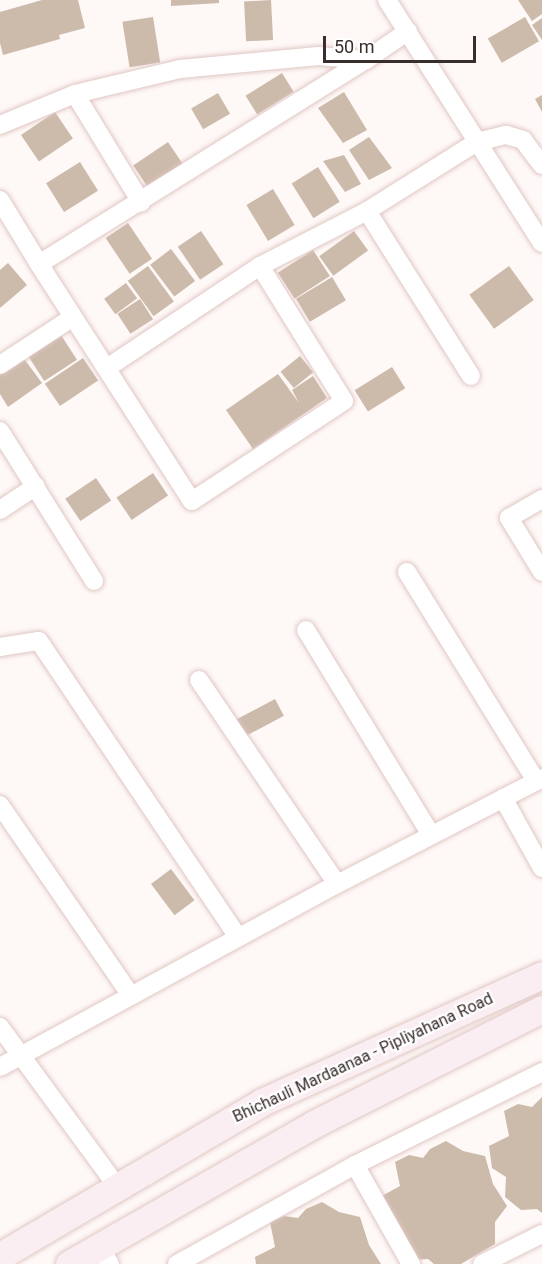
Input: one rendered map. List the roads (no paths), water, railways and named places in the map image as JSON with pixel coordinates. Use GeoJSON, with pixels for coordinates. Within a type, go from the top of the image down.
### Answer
{"type":"FeatureCollection","features":[{"type":"Feature","properties":{"kind":"main road","name":"Bhichauli Mardaanaa - Pipliyahana Road"},"geometry":{"type":"LineString","coordinates":[[0,1256],[116,1185],[262,1102],[542,975]]}},
{"type":"Feature","properties":{"kind":"main road","name":"Bhichauli Mardaanaa - Pipliyahana Road"},"geometry":{"type":"LineString","coordinates":[[89,1259],[314,1124],[542,1009]]}},
{"type":"Feature","properties":{"kind":"street"},"geometry":{"type":"LineString","coordinates":[[387,0],[542,243]]}},
{"type":"Feature","properties":{"kind":"street"},"geometry":{"type":"LineString","coordinates":[[39,264],[366,60],[408,31]]}},
{"type":"Feature","properties":{"kind":"street"},"geometry":{"type":"LineString","coordinates":[[0,125],[75,94],[180,69],[318,56],[366,60]]}},
{"type":"Feature","properties":{"kind":"street"},"geometry":{"type":"LineString","coordinates":[[75,94],[141,202]]}},
{"type":"Feature","properties":{"kind":"street"},"geometry":{"type":"LineString","coordinates":[[107,369],[260,266],[367,211],[477,142],[507,135],[523,140],[542,165]]}},
{"type":"Feature","properties":{"kind":"street"},"geometry":{"type":"LineString","coordinates":[[0,200],[192,501],[344,401],[260,266]]}},
{"type":"Feature","properties":{"kind":"street"},"geometry":{"type":"LineString","coordinates":[[367,211],[471,376]]}},
{"type":"Feature","properties":{"kind":"street"},"geometry":{"type":"LineString","coordinates":[[0,364],[73,317]]}},
{"type":"Feature","properties":{"kind":"street"},"geometry":{"type":"LineString","coordinates":[[0,431],[94,581]]}},
{"type":"Feature","properties":{"kind":"street"},"geometry":{"type":"LineString","coordinates":[[0,510],[36,486]]}},
{"type":"Feature","properties":{"kind":"street"},"geometry":{"type":"LineString","coordinates":[[542,499],[509,518],[542,572]]}},
{"type":"Feature","properties":{"kind":"street"},"geometry":{"type":"LineString","coordinates":[[0,1067],[130,994],[336,884],[539,780],[407,572]]}},
{"type":"Feature","properties":{"kind":"street"},"geometry":{"type":"LineString","coordinates":[[306,630],[431,835]]}},
{"type":"Feature","properties":{"kind":"street"},"geometry":{"type":"LineString","coordinates":[[0,648],[39,641],[238,937]]}},
{"type":"Feature","properties":{"kind":"street"},"geometry":{"type":"LineString","coordinates":[[199,680],[336,884]]}},
{"type":"Feature","properties":{"kind":"street"},"geometry":{"type":"LineString","coordinates":[[503,798],[542,868]]}},
{"type":"Feature","properties":{"kind":"street"},"geometry":{"type":"LineString","coordinates":[[0,805],[130,994]]}},
{"type":"Feature","properties":{"kind":"street"},"geometry":{"type":"LineString","coordinates":[[0,1027],[18,1055],[116,1185]]}},
{"type":"Feature","properties":{"kind":"street"},"geometry":{"type":"LineString","coordinates":[[177,1264],[355,1165],[542,1072]]}},
{"type":"Feature","properties":{"kind":"street"},"geometry":{"type":"LineString","coordinates":[[355,1165],[411,1264]]}},
{"type":"Feature","properties":{"kind":"street"},"geometry":{"type":"LineString","coordinates":[[482,1264],[542,1234]]}}]}
